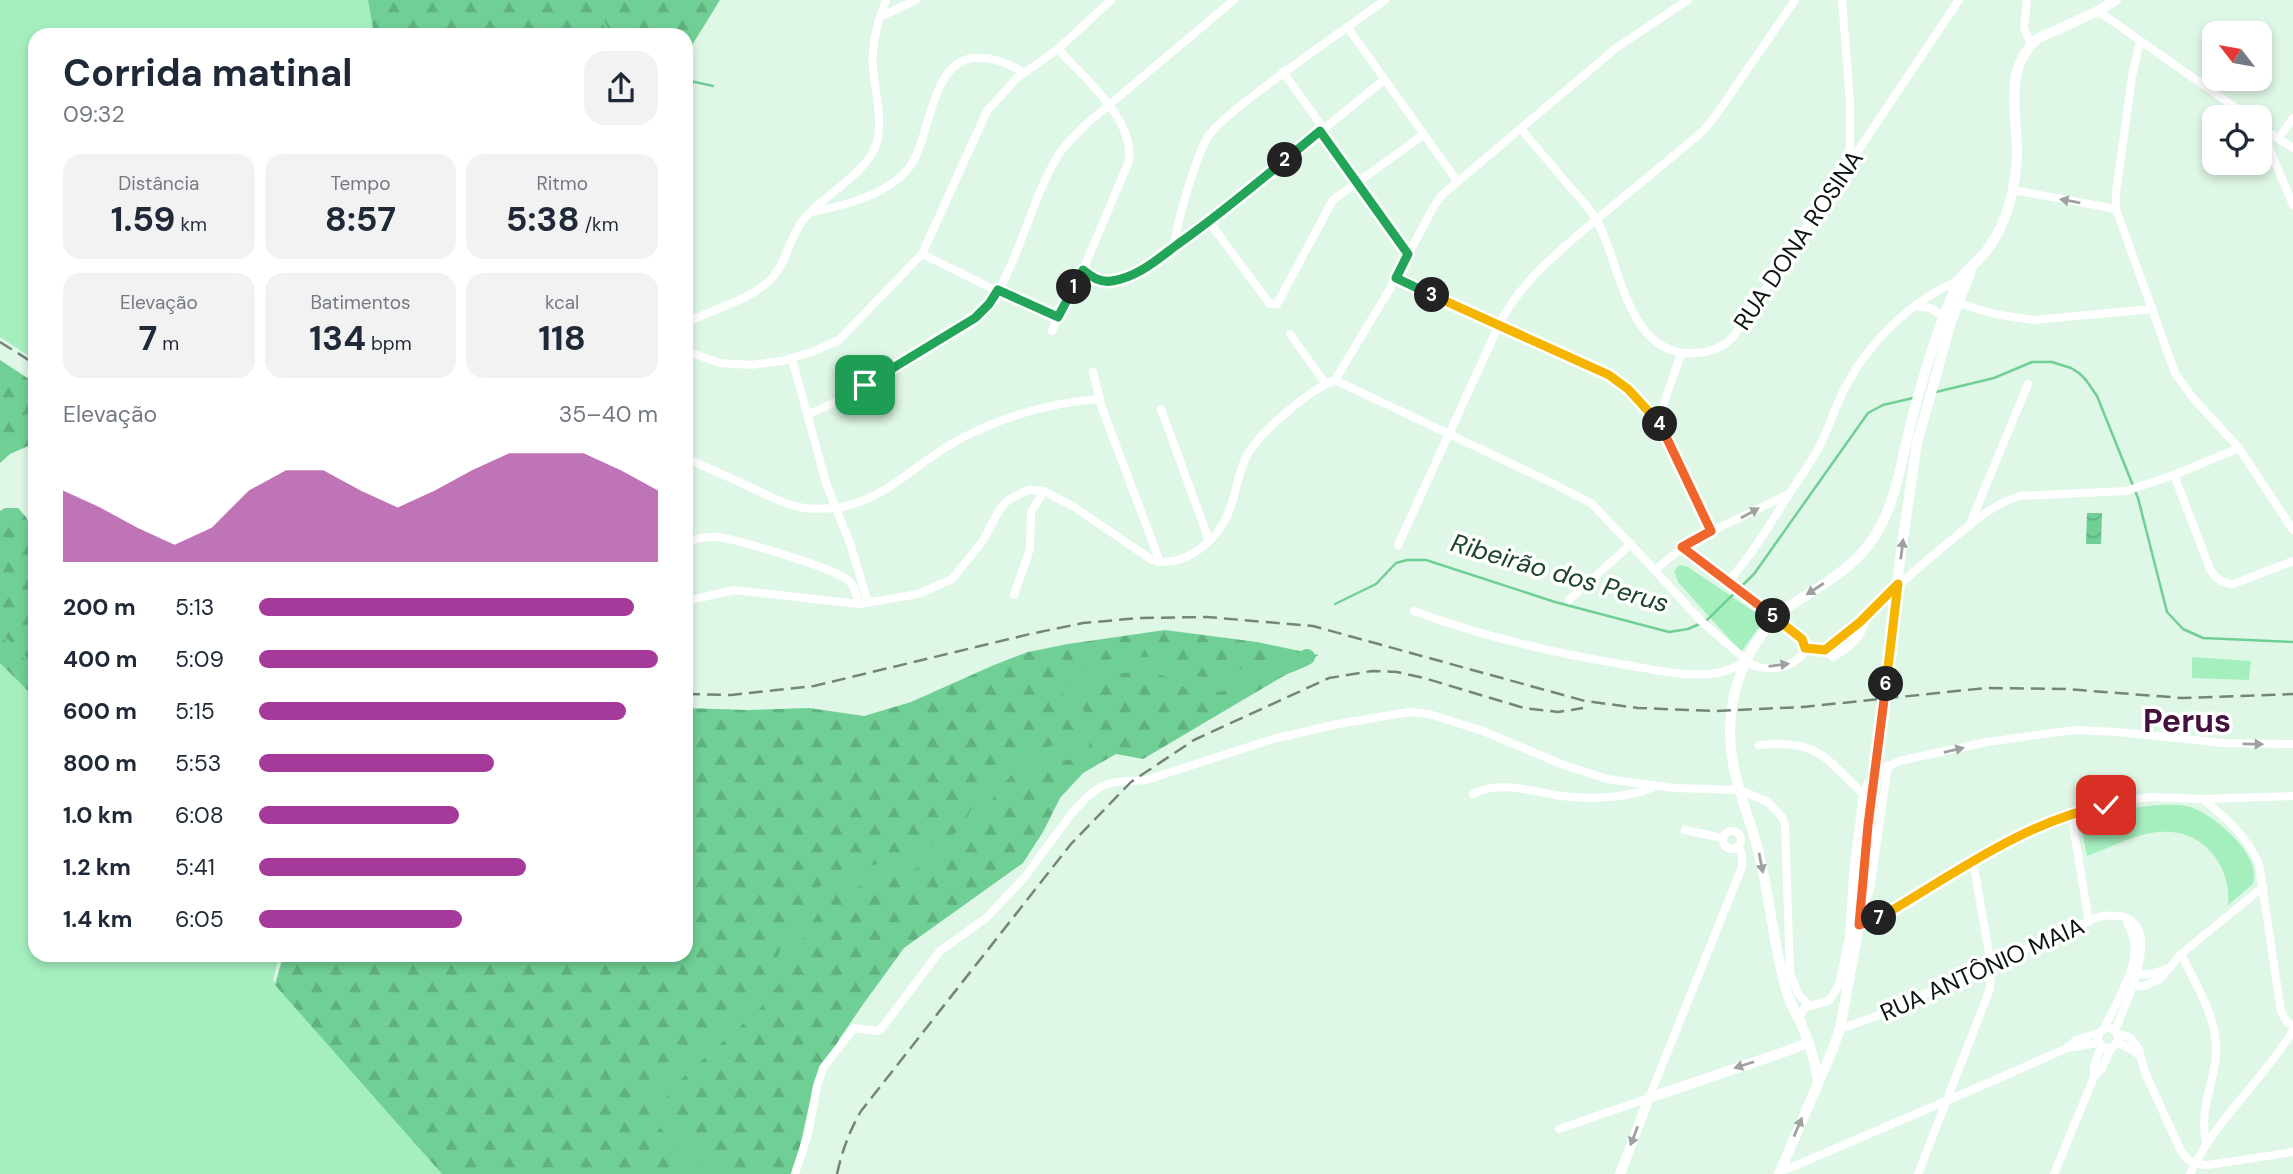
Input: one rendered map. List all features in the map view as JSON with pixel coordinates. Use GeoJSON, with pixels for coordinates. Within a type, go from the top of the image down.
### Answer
{"type":"FeatureCollection","features":[{"type":"Feature","properties":{"kind":"main road"},"geometry":{"type":"LineString","coordinates":[[1778,1174],[1840,1029],[1859,925],[1868,825],[1898,584],[1905,482],[1922,402],[1954,302],[1958,281],[1988,249],[2000,228],[2013,190],[2017,153],[2012,95],[2014,80],[2020,62],[2037,39],[2116,0]]}},
{"type":"Feature","properties":{"kind":"main road"},"geometry":{"type":"LineString","coordinates":[[1928,383],[1944,316],[1974,265]]}},
{"type":"Feature","properties":{"kind":"main road"},"geometry":{"type":"LineString","coordinates":[[1818,1080],[1808,1042],[1785,987],[1759,855],[1735,773],[1730,736],[1731,706],[1742,667],[1759,636],[1782,611],[1851,565],[1877,531],[1892,500],[1905,482]]}},
{"type":"Feature","properties":{"kind":"main road"},"geometry":{"type":"LineString","coordinates":[[1620,1174],[1649,1098],[1808,1042]]}},
{"type":"Feature","properties":{"kind":"street"},"geometry":{"type":"LineString","coordinates":[[693,320],[765,285],[778,271],[800,224],[867,162],[874,151],[880,112],[873,68],[873,47],[886,0]]}},
{"type":"Feature","properties":{"kind":"street"},"geometry":{"type":"LineString","coordinates":[[880,16],[916,0]]}},
{"type":"Feature","properties":{"kind":"street"},"geometry":{"type":"LineString","coordinates":[[693,353],[720,363],[751,365],[792,359],[830,345],[848,333],[922,254],[987,111],[1023,72],[1058,49],[1111,0]]}},
{"type":"Feature","properties":{"kind":"street"},"geometry":{"type":"LineString","coordinates":[[808,414],[848,396],[914,354],[959,330],[982,313],[1010,268],[1060,152],[1084,126],[1234,0]]}},
{"type":"Feature","properties":{"kind":"street"},"geometry":{"type":"LineString","coordinates":[[1174,247],[1175,234],[1207,138],[1226,117],[1283,72],[1385,0]]}},
{"type":"Feature","properties":{"kind":"street"},"geometry":{"type":"LineString","coordinates":[[693,599],[734,590],[864,604],[918,594],[946,583],[966,564],[1008,499],[1028,489],[1044,491],[1074,507],[1143,555],[1160,562],[1175,562],[1185,558],[1209,540],[1229,513],[1242,465],[1255,443],[1274,424],[1335,380],[1396,278],[1434,206],[1457,181],[1616,48],[1688,0]]}},
{"type":"Feature","properties":{"kind":"street"},"geometry":{"type":"LineString","coordinates":[[1398,545],[1513,300],[1530,278],[1704,130],[1795,0]]}},
{"type":"Feature","properties":{"kind":"street"},"geometry":{"type":"LineString","coordinates":[[1842,0],[1850,103],[1850,162]]}},
{"type":"Feature","properties":{"kind":"street","name":"RUA DONA ROSINA"},"geometry":{"type":"LineString","coordinates":[[1681,354],[1714,350],[1728,343],[1733,337],[1959,0]]}},
{"type":"Feature","properties":{"kind":"street"},"geometry":{"type":"LineString","coordinates":[[2027,0],[2024,28],[2032,44]]}},
{"type":"Feature","properties":{"kind":"street"},"geometry":{"type":"LineString","coordinates":[[2098,11],[2232,105]]}},
{"type":"Feature","properties":{"kind":"street"},"geometry":{"type":"LineString","coordinates":[[1348,28],[1457,181]]}},
{"type":"Feature","properties":{"kind":"street"},"geometry":{"type":"LineString","coordinates":[[2140,41],[2118,179],[2116,209],[2171,361],[2182,384],[2239,448],[2293,530]]}},
{"type":"Feature","properties":{"kind":"street"},"geometry":{"type":"LineString","coordinates":[[1052,331],[1083,270],[1129,161],[1127,139],[1109,105],[1058,49]]}},
{"type":"Feature","properties":{"kind":"street"},"geometry":{"type":"LineString","coordinates":[[811,212],[854,201],[883,189],[908,169],[916,157],[940,85],[955,65],[968,59],[983,58],[1003,62],[1023,72]]}},
{"type":"Feature","properties":{"kind":"street"},"geometry":{"type":"LineString","coordinates":[[1283,72],[1408,254]]}},
{"type":"Feature","properties":{"kind":"street"},"geometry":{"type":"LineString","coordinates":[[1083,270],[1101,281],[1111,282],[1158,260],[1210,223],[1384,80]]}},
{"type":"Feature","properties":{"kind":"street"},"geometry":{"type":"LineString","coordinates":[[2279,138],[2293,118]]}},
{"type":"Feature","properties":{"kind":"street"},"geometry":{"type":"LineString","coordinates":[[1521,129],[1597,220],[1640,325],[1650,338],[1681,354],[1658,420]]}},
{"type":"Feature","properties":{"kind":"street"},"geometry":{"type":"LineString","coordinates":[[1210,223],[1270,304],[1277,304],[1330,204],[1356,181],[1423,135]]}},
{"type":"Feature","properties":{"kind":"street"},"geometry":{"type":"LineString","coordinates":[[2272,135],[2293,148]]}},
{"type":"Feature","properties":{"kind":"street"},"geometry":{"type":"LineString","coordinates":[[2272,155],[2293,205]]}},
{"type":"Feature","properties":{"kind":"street"},"geometry":{"type":"LineString","coordinates":[[2013,190],[2116,209]]}},
{"type":"Feature","properties":{"kind":"street"},"geometry":{"type":"LineString","coordinates":[[922,254],[1058,317]]}},
{"type":"Feature","properties":{"kind":"street"},"geometry":{"type":"LineString","coordinates":[[1396,278],[1609,375],[1628,389],[1658,420],[1711,531]]}},
{"type":"Feature","properties":{"kind":"street"},"geometry":{"type":"LineString","coordinates":[[1729,583],[1757,546],[1818,449],[1855,372],[1884,335],[1915,306],[1958,281]]}},
{"type":"Feature","properties":{"kind":"street"},"geometry":{"type":"LineString","coordinates":[[1954,302],[1994,314],[2033,320],[2153,309]]}},
{"type":"Feature","properties":{"kind":"street"},"geometry":{"type":"LineString","coordinates":[[1915,306],[1930,308],[1944,316]]}},
{"type":"Feature","properties":{"kind":"street"},"geometry":{"type":"LineString","coordinates":[[1290,334],[1326,384]]}},
{"type":"Feature","properties":{"kind":"street"},"geometry":{"type":"LineString","coordinates":[[792,359],[827,486],[864,604]]}},
{"type":"Feature","properties":{"kind":"street"},"geometry":{"type":"LineString","coordinates":[[1093,372],[1100,399],[1160,562]]}},
{"type":"Feature","properties":{"kind":"street"},"geometry":{"type":"LineString","coordinates":[[1335,380],[1585,499],[1631,544],[1691,611],[1746,661],[1758,667],[1790,664],[1800,659],[1805,648],[1802,639],[1682,547]]}},
{"type":"Feature","properties":{"kind":"street"},"geometry":{"type":"LineString","coordinates":[[1970,524],[2028,384]]}},
{"type":"Feature","properties":{"kind":"street"},"geometry":{"type":"LineString","coordinates":[[693,461],[783,502],[803,508],[836,508],[853,505],[879,493],[902,480],[960,438],[996,422],[1051,407],[1100,399]]}},
{"type":"Feature","properties":{"kind":"street"},"geometry":{"type":"LineString","coordinates":[[1161,409],[1209,540]]}},
{"type":"Feature","properties":{"kind":"street"},"geometry":{"type":"LineString","coordinates":[[1805,648],[1825,650],[1833,657],[1852,644],[1863,630],[1866,616],[1898,584],[1994,507],[2020,496],[2126,491],[2239,448]]}},
{"type":"Feature","properties":{"kind":"street"},"geometry":{"type":"LineString","coordinates":[[2173,475],[2210,569],[2218,579],[2233,584],[2293,561]]}},
{"type":"Feature","properties":{"kind":"street"},"geometry":{"type":"LineString","coordinates":[[1014,596],[1030,548],[1031,512],[1044,491]]}},
{"type":"Feature","properties":{"kind":"street"},"geometry":{"type":"LineString","coordinates":[[1655,570],[1682,547],[1789,494]]}},
{"type":"Feature","properties":{"kind":"street"},"geometry":{"type":"LineString","coordinates":[[693,540],[708,537],[725,539],[823,569],[845,578],[864,604]]}},
{"type":"Feature","properties":{"kind":"street"},"geometry":{"type":"LineString","coordinates":[[1569,600],[1631,544]]}},
{"type":"Feature","properties":{"kind":"street"},"geometry":{"type":"LineString","coordinates":[[1414,611],[1474,633],[1508,642],[1550,652],[1658,670],[1698,674],[1720,672],[1746,661]]}},
{"type":"Feature","properties":{"kind":"street"},"geometry":{"type":"LineString","coordinates":[[796,1174],[808,1134],[818,1080],[823,1068],[843,1040],[854,1028],[877,1031],[881,1029],[940,951],[986,918],[1026,877],[1071,814],[1088,795],[1101,786],[1146,780],[1273,739],[1409,712],[1429,714],[1483,730],[1561,764],[1607,779],[1655,786],[1740,790],[1768,802],[1782,817],[1786,844],[1790,972],[1798,994],[1810,1005]]}},
{"type":"Feature","properties":{"kind":"street"},"geometry":{"type":"LineString","coordinates":[[1799,1018],[1802,1010],[1810,1005],[1829,1001],[1839,985],[1849,937],[1853,874],[1863,794],[1869,781],[1888,765],[1987,742],[2074,730],[2223,743],[2293,744]]}},
{"type":"Feature","properties":{"kind":"street"},"geometry":{"type":"LineString","coordinates":[[1759,745],[1802,746],[1815,750],[1824,755],[1863,794]]}},
{"type":"Feature","properties":{"kind":"street"},"geometry":{"type":"LineString","coordinates":[[1860,911],[1870,890],[1888,765]]}},
{"type":"Feature","properties":{"kind":"street"},"geometry":{"type":"LineString","coordinates":[[1474,794],[1489,788],[1502,787],[1570,797],[1611,798],[1634,794],[1655,786]]}},
{"type":"Feature","properties":{"kind":"street"},"geometry":{"type":"LineString","coordinates":[[1859,925],[1880,917],[2011,839],[2071,813],[2137,798],[2293,796]]}},
{"type":"Feature","properties":{"kind":"street"},"geometry":{"type":"LineString","coordinates":[[2203,799],[2230,822],[2252,849],[2259,864],[2281,1012],[2293,1026]]}},
{"type":"Feature","properties":{"kind":"street"},"geometry":{"type":"LineString","coordinates":[[2071,813],[2089,922]]}},
{"type":"Feature","properties":{"kind":"street"},"geometry":{"type":"LineString","coordinates":[[1685,830],[1723,838]]}},
{"type":"Feature","properties":{"kind":"street"},"geometry":{"type":"LineString","coordinates":[[1729,831],[1736,831],[1742,838],[1738,847],[1729,849],[1724,845],[1723,838],[1729,831]]}},
{"type":"Feature","properties":{"kind":"street"},"geometry":{"type":"LineString","coordinates":[[1559,1129],[1649,1098],[1742,867],[1742,854],[1738,847]]}},
{"type":"Feature","properties":{"kind":"street"},"geometry":{"type":"LineString","coordinates":[[1918,1174],[1988,996],[1991,965],[1973,861]]}},
{"type":"Feature","properties":{"kind":"street"},"geometry":{"type":"LineString","coordinates":[[2127,987],[2144,986],[2160,979],[2181,954],[2263,887]]}},
{"type":"Feature","properties":{"kind":"street","name":"RUA ANTÔNIO MAIA"},"geometry":{"type":"LineString","coordinates":[[1840,1029],[1874,1017],[2104,916],[2124,917],[2135,936],[2132,975],[2102,1031]]}},
{"type":"Feature","properties":{"kind":"street"},"geometry":{"type":"LineString","coordinates":[[2181,954],[2215,1032],[2216,1056],[2203,1122],[2207,1142]]}},
{"type":"Feature","properties":{"kind":"street"},"geometry":{"type":"LineString","coordinates":[[2132,975],[2170,968]]}},
{"type":"Feature","properties":{"kind":"street","name":"RUA ANTÔNIO MAIA"},"geometry":{"type":"LineString","coordinates":[[2114,1045],[2127,987]]}},
{"type":"Feature","properties":{"kind":"street"},"geometry":{"type":"LineString","coordinates":[[1778,1174],[1947,1102],[2102,1031],[2116,1032],[2134,1041],[2144,1070],[2187,1159],[2195,1164],[2208,1165],[2293,1152]]}},
{"type":"Feature","properties":{"kind":"street"},"geometry":{"type":"LineString","coordinates":[[2094,1077],[2102,1031]]}},
{"type":"Feature","properties":{"kind":"street"},"geometry":{"type":"LineString","coordinates":[[2190,1174],[2207,1142],[2271,1065],[2293,1031]]}},
{"type":"Feature","properties":{"kind":"street"},"geometry":{"type":"LineString","coordinates":[[2067,1048],[2100,1044],[2126,1046],[2140,1055]]}},
{"type":"Feature","properties":{"kind":"street"},"geometry":{"type":"LineString","coordinates":[[2054,1174],[2094,1077],[2114,1045]]}},
{"type":"Feature","properties":{"kind":"shaded area"},"geometry":{"type":"Polygon","coordinates":[[[0,0],[368,0],[373,28],[28,28],[28,355],[0,337],[0,0]]]}},
{"type":"Feature","properties":{"kind":"shaded area"},"geometry":{"type":"Polygon","coordinates":[[[1680,565],[1688,567],[1765,619],[1741,652],[1678,582],[1674,571],[1680,565]]]}},
{"type":"Feature","properties":{"kind":"shaded area"},"geometry":{"type":"Polygon","coordinates":[[[2192,657],[2251,661],[2249,680],[2192,678],[2192,657]]]}},
{"type":"Feature","properties":{"kind":"shaded area"},"geometry":{"type":"Polygon","coordinates":[[[0,663],[28,691],[28,962],[278,962],[273,980],[442,1174],[0,1174],[0,663]]]}},
{"type":"Feature","properties":{"kind":"shaded area"},"geometry":{"type":"Polygon","coordinates":[[[2157,805],[2190,807],[2224,827],[2251,861],[2253,884],[2228,905],[2225,876],[2219,863],[2201,843],[2175,832],[2142,835],[2087,856],[2081,828],[2083,819],[2157,805]]]}},
{"type":"Feature","properties":{"kind":"green space"},"geometry":{"type":"Polygon","coordinates":[[[368,0],[720,0],[693,44],[693,28],[373,28],[368,0]]]}},
{"type":"Feature","properties":{"kind":"green space"},"geometry":{"type":"Polygon","coordinates":[[[0,360],[28,378],[28,446],[10,454],[0,463],[0,360]]]}},
{"type":"Feature","properties":{"kind":"green space"},"geometry":{"type":"Polygon","coordinates":[[[5,508],[18,508],[28,521],[28,691],[0,663],[0,511],[5,508]]]}},
{"type":"Feature","properties":{"kind":"green space"},"geometry":{"type":"Polygon","coordinates":[[[1165,630],[1257,642],[1319,655],[1143,759],[1116,754],[1083,773],[1060,798],[1023,863],[904,948],[840,1038],[813,1088],[791,1174],[442,1174],[275,985],[281,962],[693,962],[693,708],[809,708],[864,716],[911,702],[1028,652],[1165,630]]]}},
{"type":"Feature","properties":{"kind":"water"},"geometry":{"type":"Polygon","coordinates":[[[2087,513],[2102,513],[2101,544],[2086,544],[2087,513]]]}},
{"type":"Feature","properties":{"kind":"waterway"},"geometry":{"type":"LineString","coordinates":[[480,28],[490,0]]}},
{"type":"Feature","properties":{"kind":"waterway"},"geometry":{"type":"LineString","coordinates":[[589,0],[595,5],[606,28]]}},
{"type":"Feature","properties":{"kind":"waterway"},"geometry":{"type":"LineString","coordinates":[[693,82],[713,86]]}},
{"type":"Feature","properties":{"kind":"waterway","name":"Ribeirão dos Perus"},"geometry":{"type":"LineString","coordinates":[[1936,392],[1994,378],[2032,362],[2052,362],[2079,373],[2097,396],[2138,498],[2167,612],[2183,629],[2203,638],[2293,642]]}},
{"type":"Feature","properties":{"kind":"waterway","name":"Ribeirão dos Perus"},"geometry":{"type":"LineString","coordinates":[[1335,604],[1376,584],[1396,563],[1426,560],[1555,602],[1669,632],[1688,629],[1706,621],[1754,574],[1868,413],[1883,405],[1913,398]]}},
{"type":"Feature","properties":{"kind":"waterway"},"geometry":{"type":"LineString","coordinates":[[0,634],[28,660]]}},
{"type":"Feature","properties":{"kind":"waterway","name":"Ribeirão dos Perus"},"geometry":{"type":"LineString","coordinates":[[717,1174],[681,1142],[659,1112],[659,1094],[677,1072],[754,1003],[782,967],[794,937],[819,896],[838,884],[909,863],[960,840],[971,829],[988,790],[1007,768],[1028,758],[1067,752],[1081,746],[1081,724],[1071,693],[1096,672],[1123,665],[1153,666],[1170,670],[1198,684],[1212,685],[1281,668],[1307,657]]}},
{"type":"Feature","properties":{"kind":"railway"},"geometry":{"type":"LineString","coordinates":[[0,342],[28,360]]}},
{"type":"Feature","properties":{"kind":"railway"},"geometry":{"type":"LineString","coordinates":[[693,694],[731,695],[814,686],[1083,623],[1140,618],[1207,617],[1313,626],[1585,701],[1638,708],[1715,711],[1803,707],[1986,688],[2066,689],[2182,698],[2293,694]]}},
{"type":"Feature","properties":{"kind":"railway"},"geometry":{"type":"LineString","coordinates":[[837,1174],[846,1142],[861,1111],[1071,844],[1131,782],[1194,740],[1329,678],[1372,671],[1397,672],[1424,678],[1524,708],[1558,712],[1583,708]]}},
{"type":"Feature","properties":{"kind":"district","name":"Perus"},"geometry":{"type":"Point","coordinates":[2187,721]}},
{"type":"Feature","properties":{"kind":"route"},"geometry":{"type":"LineString","coordinates":[[865,385],[959,330],[982,313],[998,290],[1058,317],[1083,270],[1094,278],[1111,282],[1129,276],[1158,260],[1210,223],[1320,131],[1408,254],[1396,278],[1609,375],[1628,389],[1658,420],[1711,531],[1682,547],[1793,631],[1802,639],[1805,648],[1825,650],[1860,622],[1898,584],[1868,825],[1859,925],[1880,917],[2011,839],[2071,813],[2106,805]]}}]}
